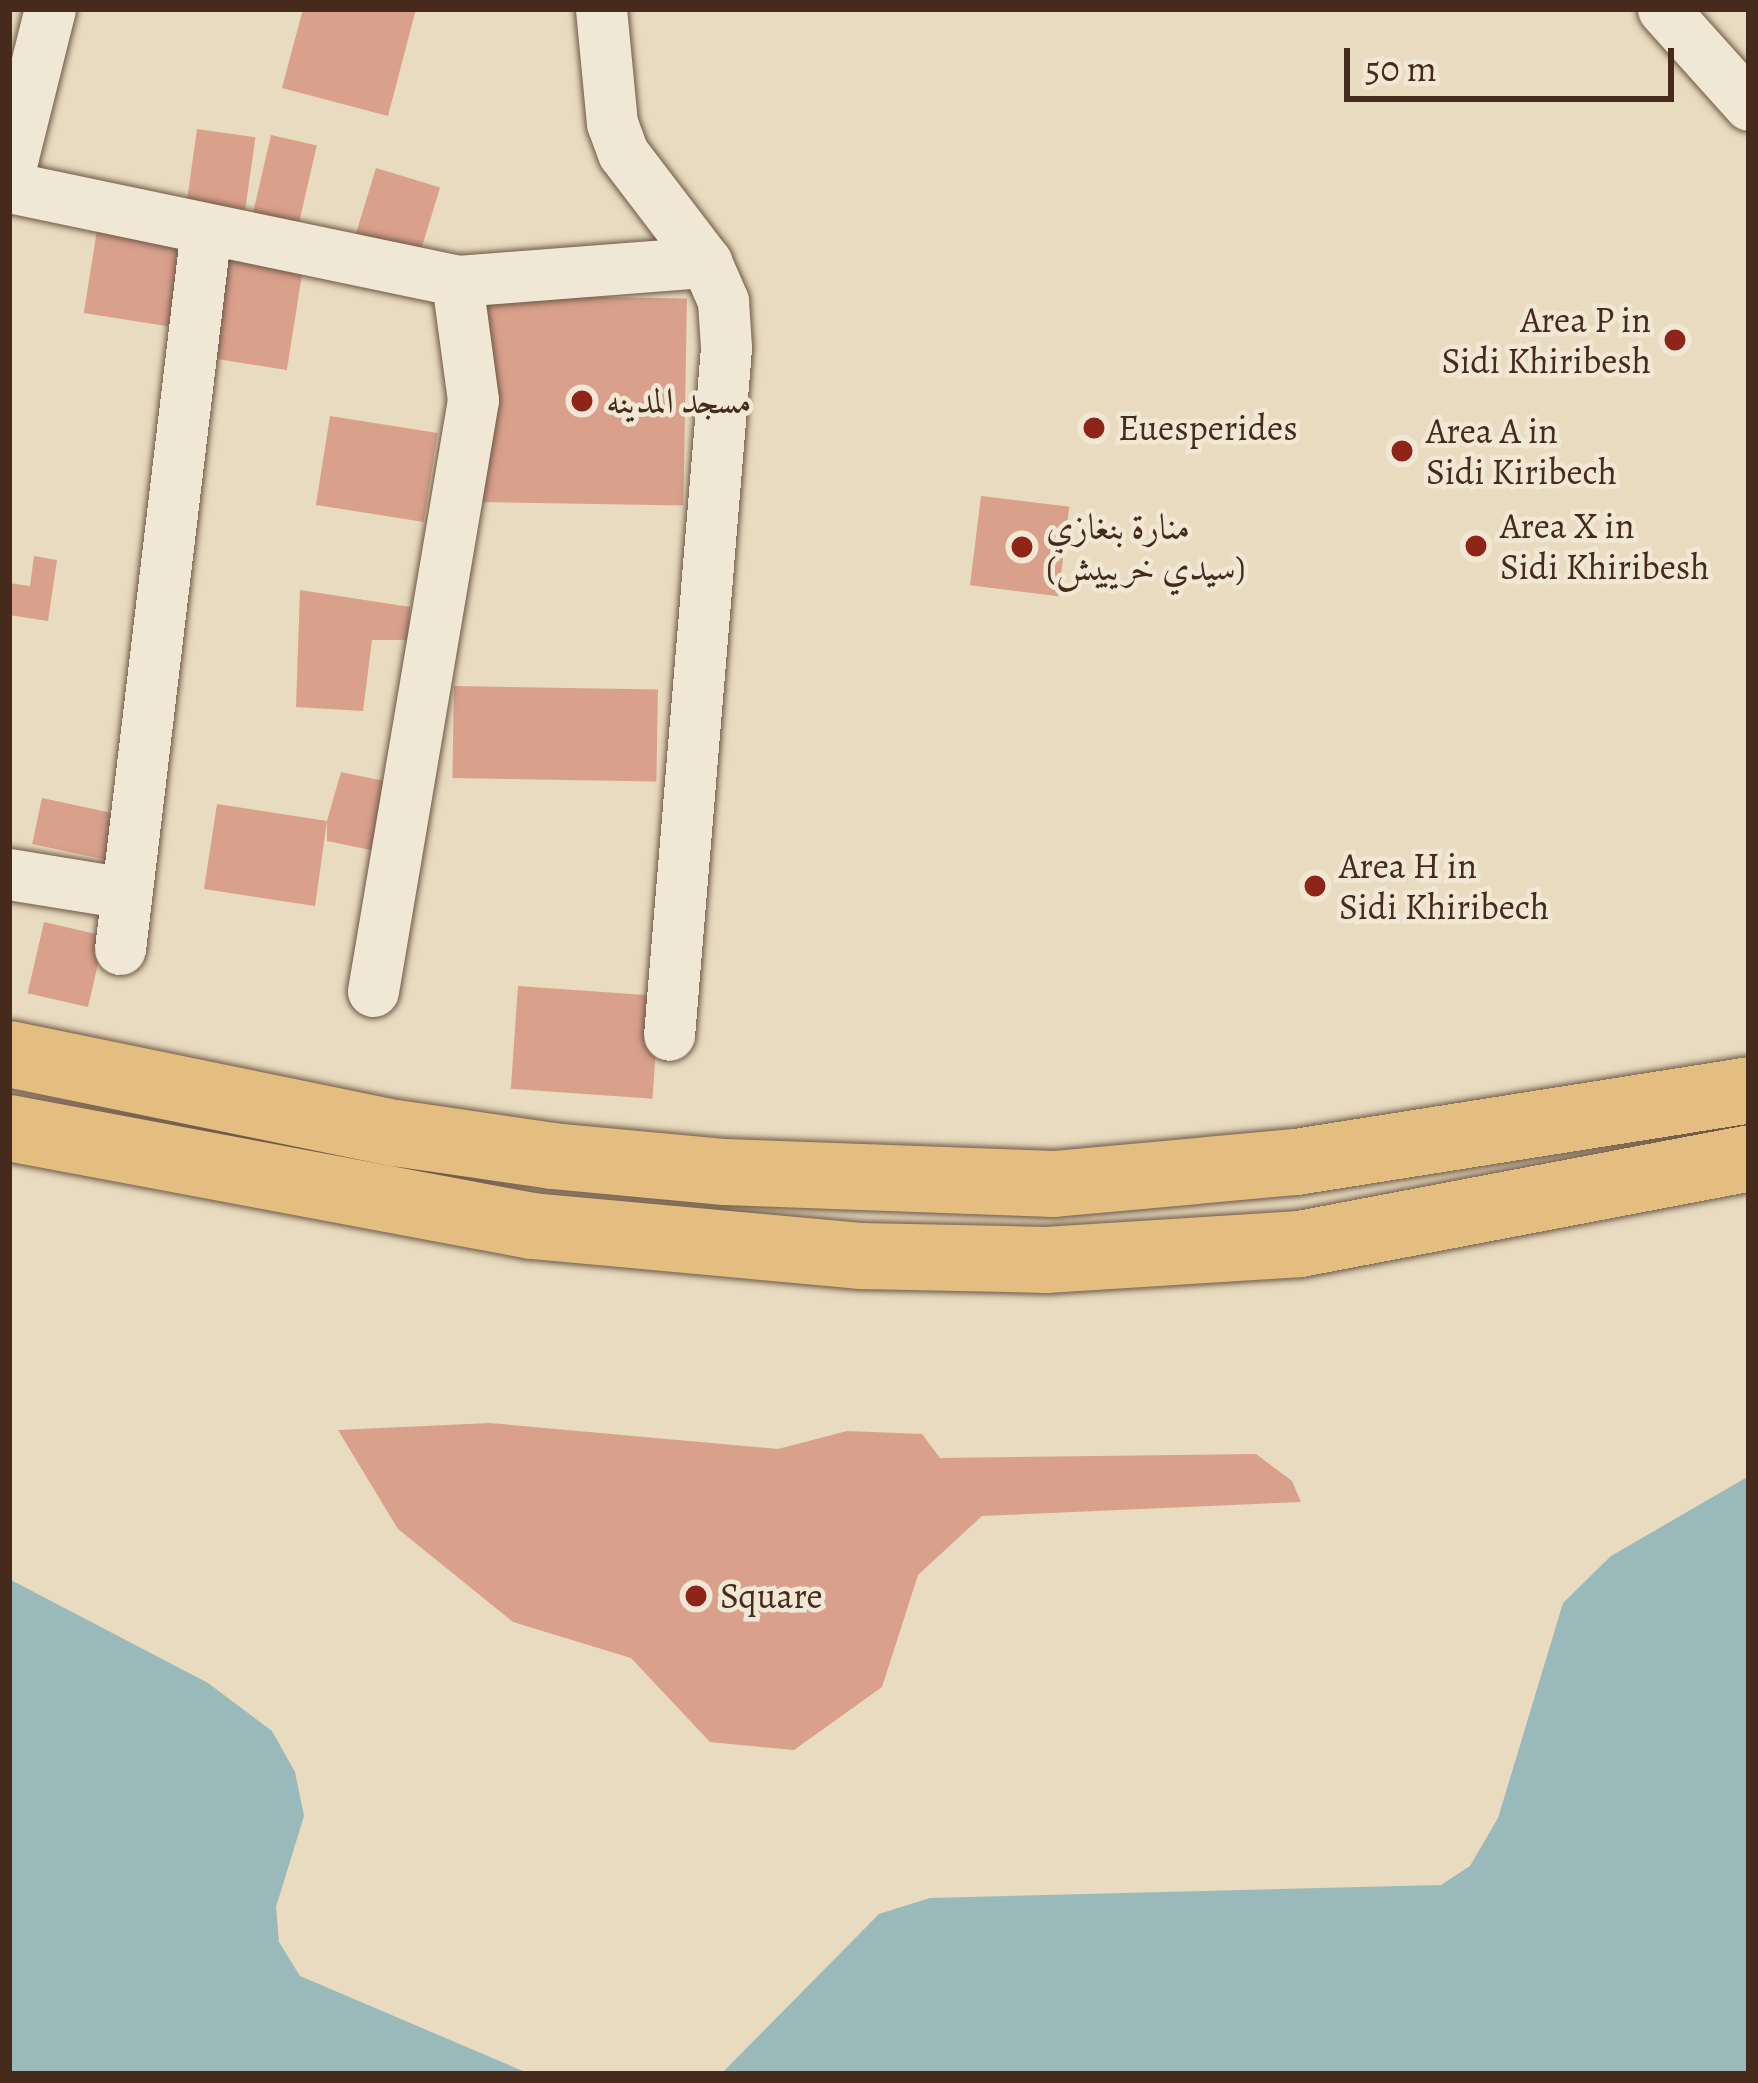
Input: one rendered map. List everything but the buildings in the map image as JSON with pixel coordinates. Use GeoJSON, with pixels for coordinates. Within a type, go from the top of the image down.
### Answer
{"type":"FeatureCollection","features":[{"type":"Feature","properties":{"kind":"main road"},"geometry":{"type":"LineString","coordinates":[[9,1054],[395,1133],[552,1156],[725,1172],[1054,1184],[1296,1162],[1749,1090]]}},
{"type":"Feature","properties":{"kind":"main road"},"geometry":{"type":"LineString","coordinates":[[9,1128],[532,1226],[816,1253],[1023,1260],[1300,1244],[1749,1158]]}},
{"type":"Feature","properties":{"kind":"street"},"geometry":{"type":"LineString","coordinates":[[9,173],[50,9]]}},
{"type":"Feature","properties":{"kind":"street"},"geometry":{"type":"LineString","coordinates":[[601,9],[612,122],[623,153],[706,262],[723,301],[726,348],[669,1034]]}},
{"type":"Feature","properties":{"kind":"street"},"geometry":{"type":"LineString","coordinates":[[1663,9],[1749,105]]}},
{"type":"Feature","properties":{"kind":"street"},"geometry":{"type":"LineString","coordinates":[[9,187],[457,281],[706,262]]}},
{"type":"Feature","properties":{"kind":"street"},"geometry":{"type":"LineString","coordinates":[[120,949],[206,229]]}},
{"type":"Feature","properties":{"kind":"street"},"geometry":{"type":"LineString","coordinates":[[373,992],[472,400],[457,281]]}},
{"type":"Feature","properties":{"kind":"street"},"geometry":{"type":"LineString","coordinates":[[9,874],[126,893]]}},
{"type":"Feature","properties":{"kind":"water"},"geometry":{"type":"Polygon","coordinates":[[[1749,1476],[1749,2074],[721,2074],[879,1914],[930,1898],[1441,1885],[1470,1866],[1498,1818],[1563,1603],[1611,1556],[1749,1476]]]}},
{"type":"Feature","properties":{"kind":"water"},"geometry":{"type":"Polygon","coordinates":[[[9,1579],[208,1683],[272,1731],[295,1772],[304,1816],[276,1907],[279,1942],[300,1976],[530,2074],[9,2074],[9,1579]]]}},
{"type":"Feature","properties":{"kind":"place","name":"Area P in Sidi Khiribesh"},"geometry":{"type":"Point","coordinates":[1675,340]}},
{"type":"Feature","properties":{"kind":"place","name":"مسجد المدينه"},"geometry":{"type":"Point","coordinates":[582,401]}},
{"type":"Feature","properties":{"kind":"place","name":"Euesperides"},"geometry":{"type":"Point","coordinates":[1094,428]}},
{"type":"Feature","properties":{"kind":"place","name":"Area A in Sidi Kiribech"},"geometry":{"type":"Point","coordinates":[1402,451]}},
{"type":"Feature","properties":{"kind":"place","name":"Area X in Sidi Khiribesh"},"geometry":{"type":"Point","coordinates":[1476,546]}},
{"type":"Feature","properties":{"kind":"place","name":"منارة بنغازي (سيدي خريبيش)"},"geometry":{"type":"Point","coordinates":[1022,547]}},
{"type":"Feature","properties":{"kind":"place","name":"Area H in Sidi Khiribech"},"geometry":{"type":"Point","coordinates":[1315,886]}},
{"type":"Feature","properties":{"kind":"place","name":"Square"},"geometry":{"type":"Point","coordinates":[696,1596]}}]}
